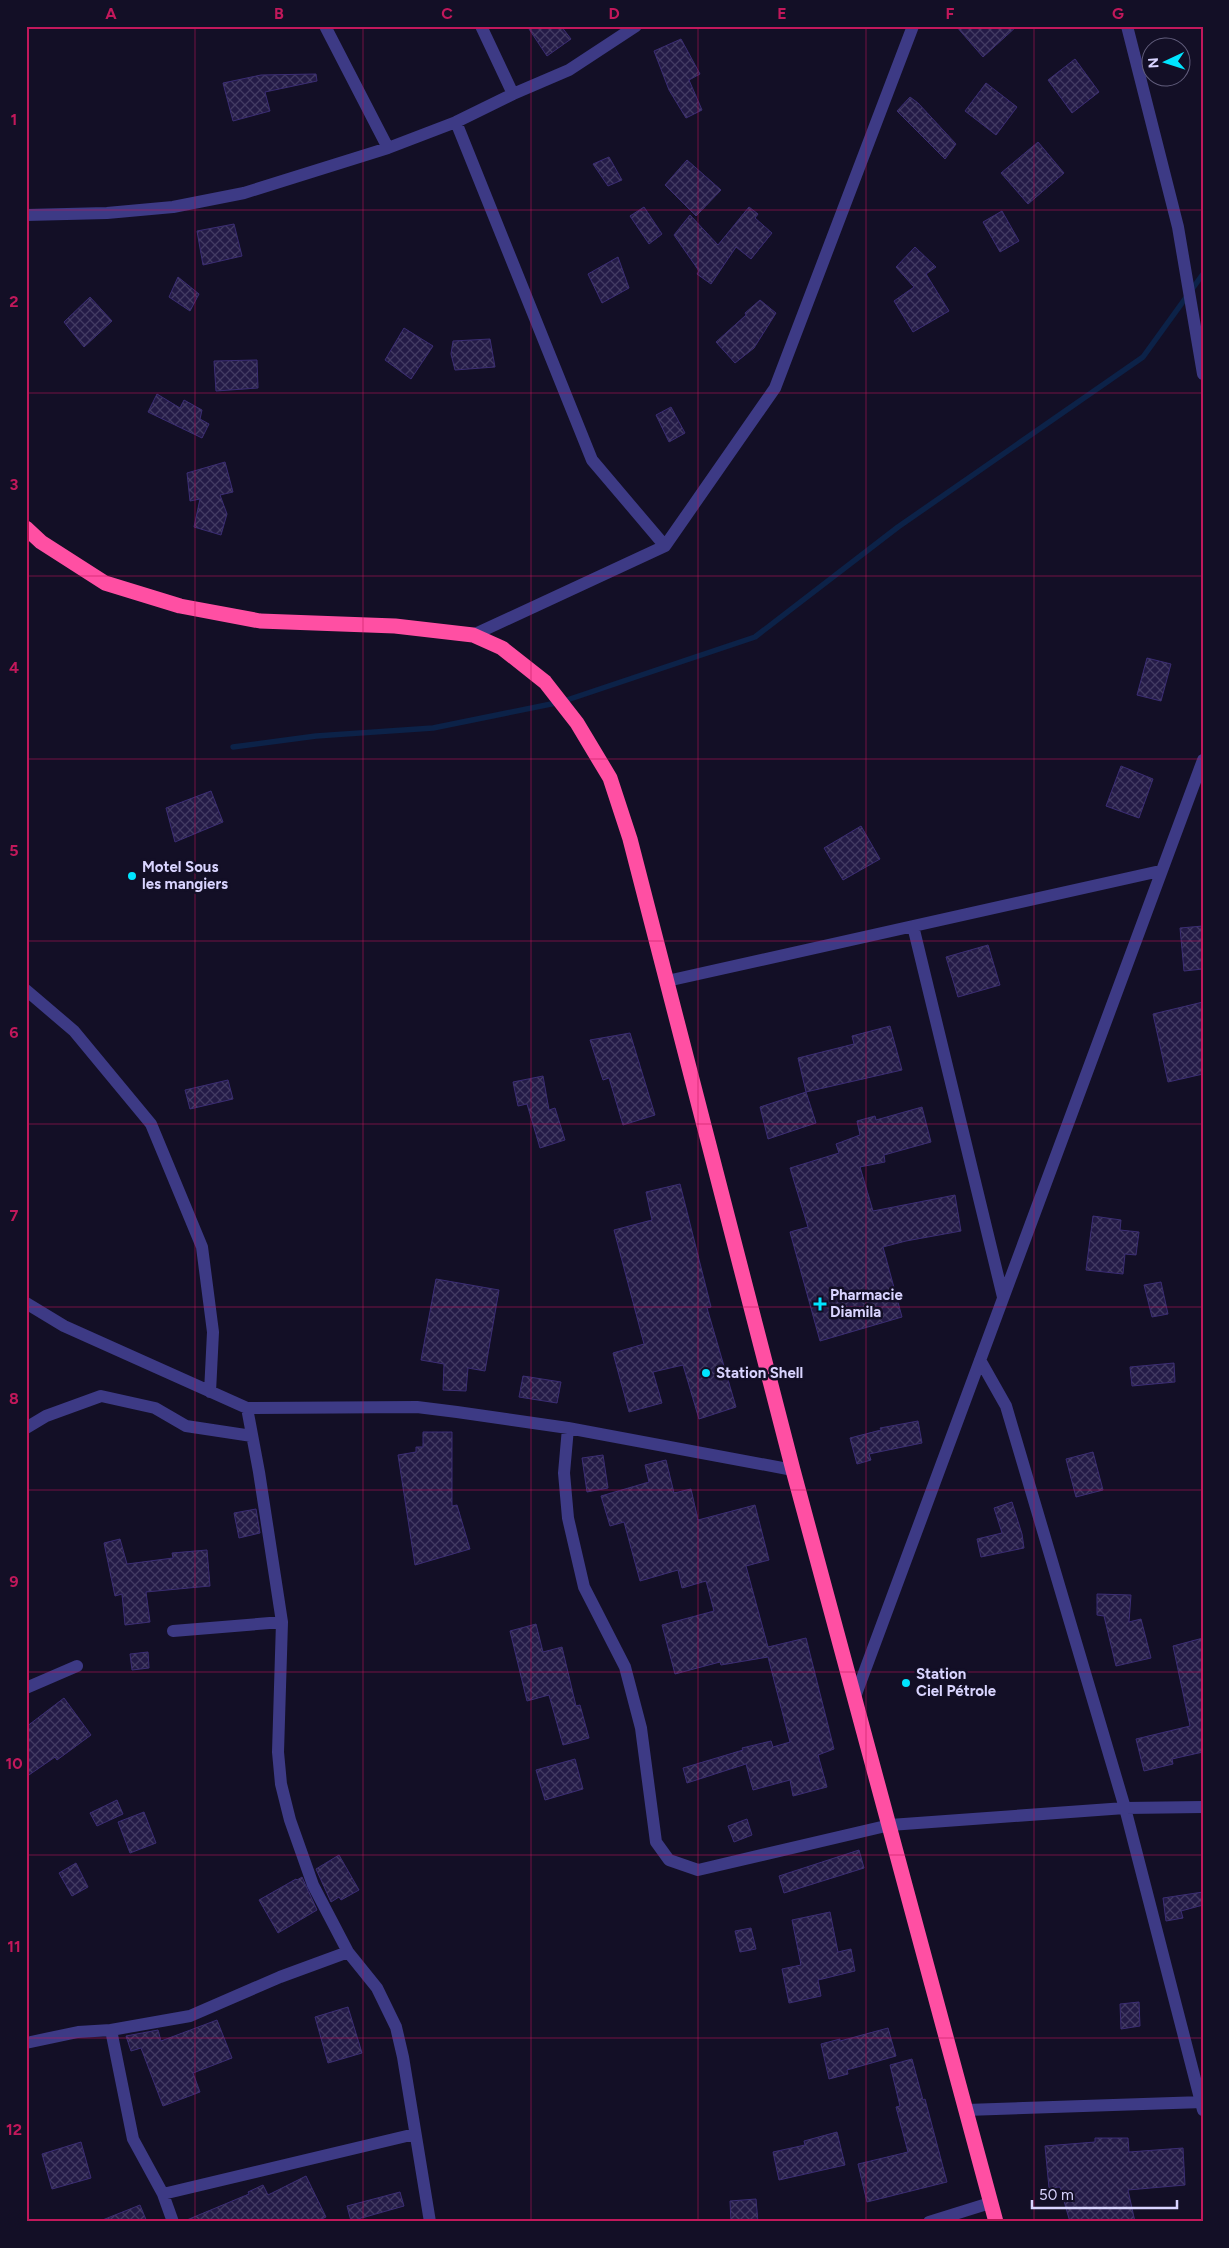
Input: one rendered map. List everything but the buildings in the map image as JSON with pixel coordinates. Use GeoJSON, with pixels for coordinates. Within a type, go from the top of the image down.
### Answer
{"type":"FeatureCollection","features":[{"type":"Feature","properties":{"kind":"highway"},"geometry":{"type":"LineString","coordinates":[[26,528],[41,542],[104,583],[180,606],[260,621],[395,626],[473,635],[502,648],[545,682],[577,723],[610,778],[630,839],[793,1470],[856,1697],[996,2222]]}},
{"type":"Feature","properties":{"kind":"street"},"geometry":{"type":"LineString","coordinates":[[325,26],[388,148]]}},
{"type":"Feature","properties":{"kind":"street"},"geometry":{"type":"LineString","coordinates":[[481,26],[513,94]]}},
{"type":"Feature","properties":{"kind":"street"},"geometry":{"type":"LineString","coordinates":[[26,215],[107,213],[172,207],[244,193],[388,148],[456,122],[568,70],[636,26]]}},
{"type":"Feature","properties":{"kind":"street"},"geometry":{"type":"LineString","coordinates":[[473,635],[665,546],[775,388],[913,26]]}},
{"type":"Feature","properties":{"kind":"street"},"geometry":{"type":"LineString","coordinates":[[1127,26],[1178,226],[1202,371]]}},
{"type":"Feature","properties":{"kind":"street"},"geometry":{"type":"LineString","coordinates":[[456,122],[592,460],[665,546]]}},
{"type":"Feature","properties":{"kind":"street"},"geometry":{"type":"LineString","coordinates":[[856,1697],[1160,870],[1203,760]]}},
{"type":"Feature","properties":{"kind":"street"},"geometry":{"type":"LineString","coordinates":[[666,981],[1160,870]]}},
{"type":"Feature","properties":{"kind":"street"},"geometry":{"type":"LineString","coordinates":[[912,926],[1003,1297]]}},
{"type":"Feature","properties":{"kind":"street"},"geometry":{"type":"LineString","coordinates":[[26,990],[74,1031],[151,1124],[202,1247],[213,1332],[210,1392]]}},
{"type":"Feature","properties":{"kind":"street"},"geometry":{"type":"LineString","coordinates":[[26,1303],[64,1326],[247,1408],[417,1407],[568,1428],[793,1470]]}},
{"type":"Feature","properties":{"kind":"street"},"geometry":{"type":"LineString","coordinates":[[966,2110],[1202,2104],[1125,1808],[1006,1406],[980,1360]]}},
{"type":"Feature","properties":{"kind":"street"},"geometry":{"type":"LineString","coordinates":[[26,1428],[46,1416],[101,1396],[156,1408],[186,1426],[252,1436]]}},
{"type":"Feature","properties":{"kind":"street"},"geometry":{"type":"LineString","coordinates":[[247,1408],[282,1622],[278,1752],[281,1784],[290,1820],[313,1885],[348,1952],[377,1988],[396,2028],[403,2057],[430,2222]]}},
{"type":"Feature","properties":{"kind":"street"},"geometry":{"type":"LineString","coordinates":[[568,1428],[564,1473],[568,1518],[584,1587],[625,1668],[641,1728],[656,1842],[669,1860],[698,1870],[890,1825],[1125,1808],[1203,1807]]}},
{"type":"Feature","properties":{"kind":"street"},"geometry":{"type":"LineString","coordinates":[[173,1631],[282,1622]]}},
{"type":"Feature","properties":{"kind":"street"},"geometry":{"type":"LineString","coordinates":[[26,1688],[77,1666]]}},
{"type":"Feature","properties":{"kind":"street"},"geometry":{"type":"LineString","coordinates":[[26,2043],[78,2032],[111,2030],[190,2016],[280,1977],[348,1952]]}},
{"type":"Feature","properties":{"kind":"street"},"geometry":{"type":"LineString","coordinates":[[111,2030],[134,2138],[163,2194],[173,2222]]}},
{"type":"Feature","properties":{"kind":"street"},"geometry":{"type":"LineString","coordinates":[[163,2194],[415,2134]]}},
{"type":"Feature","properties":{"kind":"street"},"geometry":{"type":"LineString","coordinates":[[929,2222],[990,2203]]}},
{"type":"Feature","properties":{"kind":"waterway"},"geometry":{"type":"LineString","coordinates":[[233,747],[316,736],[433,728],[561,702],[755,637],[898,527],[1143,357],[1203,274]]}},
{"type":"Feature","properties":{"kind":"place","name":"Motel Sous les mangiers"},"geometry":{"type":"Point","coordinates":[132,876]}},
{"type":"Feature","properties":{"kind":"place","name":"Pharmacie Diamila"},"geometry":{"type":"Point","coordinates":[820,1304]}},
{"type":"Feature","properties":{"kind":"place","name":"Station Shell"},"geometry":{"type":"Point","coordinates":[706,1373]}},
{"type":"Feature","properties":{"kind":"place","name":"Station Ciel Pétrole"},"geometry":{"type":"Point","coordinates":[906,1683]}}]}
